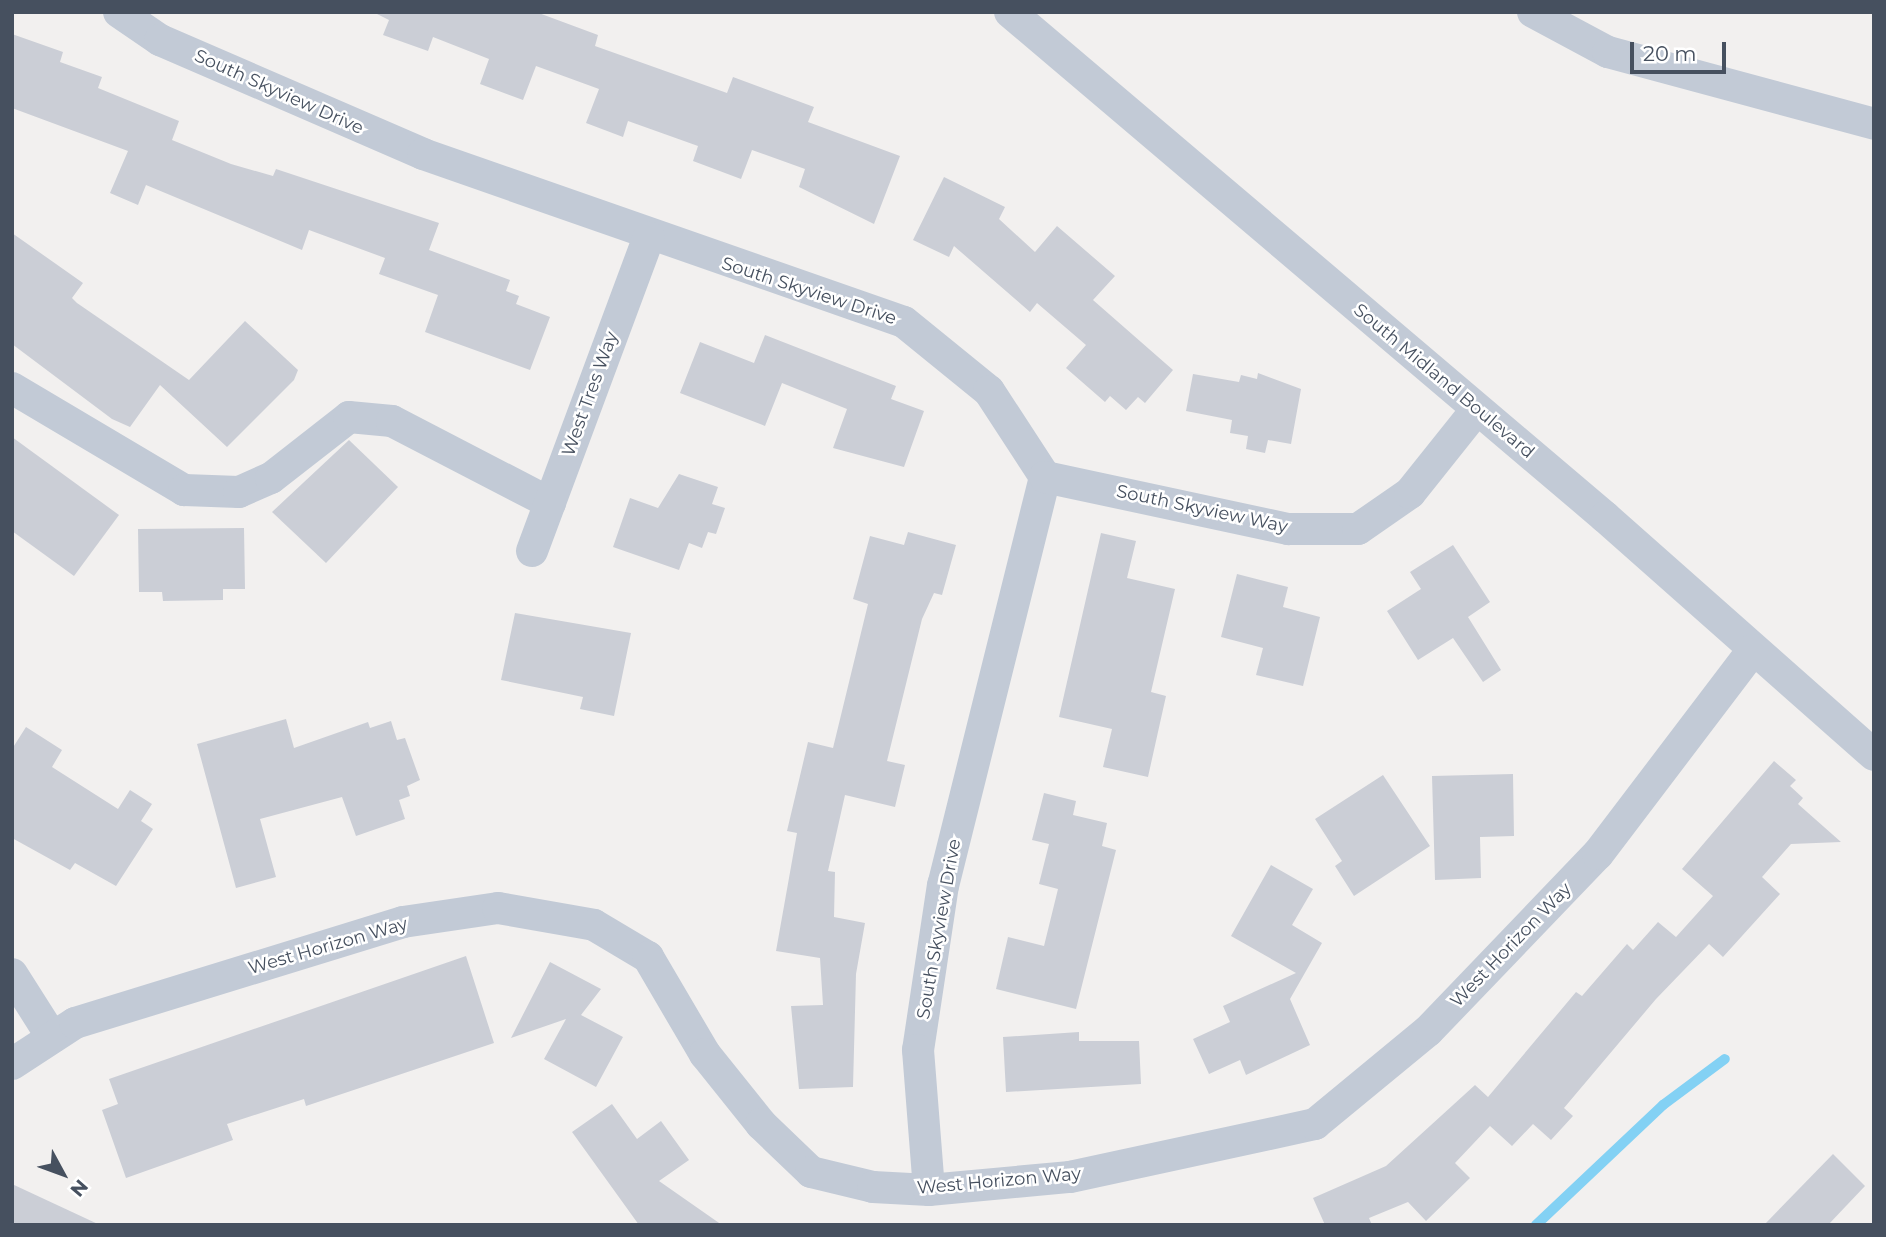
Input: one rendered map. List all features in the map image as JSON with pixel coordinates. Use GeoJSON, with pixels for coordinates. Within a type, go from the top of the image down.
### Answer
{"type":"FeatureCollection","features":[{"type":"Feature","properties":{"kind":"street","name":"South Skyview Drive"},"geometry":{"type":"LineString","coordinates":[[119,12],[160,40],[423,154],[649,237],[904,322],[989,391],[1045,477],[943,885],[918,1050],[929,1190]]}},
{"type":"Feature","properties":{"kind":"street","name":"South Midland Boulevard"},"geometry":{"type":"LineString","coordinates":[[1010,12],[1477,409],[1874,755]]}},
{"type":"Feature","properties":{"kind":"street"},"geometry":{"type":"LineString","coordinates":[[1533,12],[1608,52],[1874,124]]}},
{"type":"Feature","properties":{"kind":"street","name":"West Tres Way"},"geometry":{"type":"LineString","coordinates":[[532,551],[649,237]]}},
{"type":"Feature","properties":{"kind":"street"},"geometry":{"type":"LineString","coordinates":[[12,388],[184,490],[239,492],[271,478],[349,417],[392,421],[550,503]]}},
{"type":"Feature","properties":{"kind":"street","name":"South Skyview Way"},"geometry":{"type":"LineString","coordinates":[[1045,477],[1288,529],[1358,529],[1409,493],[1477,409]]}},
{"type":"Feature","properties":{"kind":"street","name":"West Horizon Way"},"geometry":{"type":"LineString","coordinates":[[12,1064],[75,1023],[403,922],[510,910],[594,925],[648,957],[705,1054],[761,1124],[811,1172],[873,1187],[929,1190],[1070,1177],[1315,1124],[1428,1031],[1598,854],[1753,650]]}},
{"type":"Feature","properties":{"kind":"street"},"geometry":{"type":"LineString","coordinates":[[12,974],[52,1037]]}},
{"type":"Feature","properties":{"kind":"building"},"geometry":{"type":"Polygon","coordinates":[[[373,12],[536,12],[598,35],[595,46],[727,93],[733,77],[814,107],[808,122],[900,156],[874,224],[799,187],[805,169],[752,150],[741,179],[693,161],[698,146],[628,121],[623,137],[586,123],[599,89],[536,66],[523,100],[480,84],[489,59],[433,37],[428,51],[383,35],[389,20],[373,12]]]}},
{"type":"Feature","properties":{"kind":"building"},"geometry":{"type":"Polygon","coordinates":[[[12,34],[63,52],[60,62],[102,77],[98,88],[179,121],[172,140],[231,164],[273,176],[276,169],[439,223],[429,250],[510,280],[506,291],[519,296],[516,304],[550,317],[530,370],[425,332],[438,295],[379,274],[385,258],[309,230],[302,250],[146,185],[138,205],[110,193],[128,151],[12,108],[12,34]]]}},
{"type":"Feature","properties":{"kind":"building"},"geometry":{"type":"Polygon","coordinates":[[[944,177],[1005,207],[999,219],[1035,252],[1057,226],[1115,276],[1093,300],[1173,370],[1145,403],[1138,397],[1126,410],[1110,396],[1105,402],[1066,368],[1086,345],[1037,303],[1030,312],[954,246],[949,257],[913,240],[944,177]]]}},
{"type":"Feature","properties":{"kind":"building"},"geometry":{"type":"Polygon","coordinates":[[[12,233],[83,283],[72,298],[77,303],[189,380],[245,321],[298,370],[294,380],[227,447],[160,385],[130,427],[112,419],[12,344],[12,233]]]}},
{"type":"Feature","properties":{"kind":"building"},"geometry":{"type":"Polygon","coordinates":[[[765,335],[896,386],[891,399],[924,411],[904,467],[833,448],[847,409],[782,383],[765,426],[680,393],[700,342],[754,363],[765,335]]]}},
{"type":"Feature","properties":{"kind":"building"},"geometry":{"type":"Polygon","coordinates":[[[1258,373],[1301,389],[1291,444],[1268,440],[1265,453],[1246,449],[1248,436],[1230,433],[1232,420],[1186,411],[1193,374],[1239,382],[1241,375],[1257,379],[1258,373]]]}},
{"type":"Feature","properties":{"kind":"building"},"geometry":{"type":"Polygon","coordinates":[[[12,437],[119,515],[74,576],[12,531],[12,437]]]}},
{"type":"Feature","properties":{"kind":"building"},"geometry":{"type":"Polygon","coordinates":[[[349,440],[398,487],[326,563],[272,512],[349,440]]]}},
{"type":"Feature","properties":{"kind":"building"},"geometry":{"type":"Polygon","coordinates":[[[679,474],[718,487],[712,504],[725,508],[716,534],[708,532],[702,548],[689,543],[679,570],[613,547],[630,498],[658,508],[679,474]]]}},
{"type":"Feature","properties":{"kind":"building"},"geometry":{"type":"Polygon","coordinates":[[[244,528],[245,589],[223,589],[223,600],[163,601],[162,592],[139,592],[138,529],[244,528]]]}},
{"type":"Feature","properties":{"kind":"building"},"geometry":{"type":"Polygon","coordinates":[[[908,532],[956,545],[942,595],[934,593],[922,619],[887,761],[905,765],[895,807],[845,795],[828,871],[835,872],[834,917],[865,923],[856,974],[853,1087],[799,1089],[791,1006],[823,1005],[820,958],[776,951],[797,833],[787,831],[808,742],[833,748],[868,604],[853,599],[870,536],[904,545],[908,532]]]}},
{"type":"Feature","properties":{"kind":"building"},"geometry":{"type":"Polygon","coordinates":[[[1101,533],[1136,541],[1127,578],[1175,589],[1151,692],[1166,696],[1148,777],[1103,767],[1112,729],[1059,717],[1101,533]]]}},
{"type":"Feature","properties":{"kind":"building"},"geometry":{"type":"Polygon","coordinates":[[[1453,545],[1490,602],[1468,617],[1501,670],[1483,682],[1453,638],[1418,660],[1387,611],[1421,589],[1410,572],[1453,545]]]}},
{"type":"Feature","properties":{"kind":"building"},"geometry":{"type":"Polygon","coordinates":[[[1237,574],[1288,587],[1283,607],[1320,617],[1303,686],[1256,675],[1263,648],[1221,637],[1237,574]]]}},
{"type":"Feature","properties":{"kind":"building"},"geometry":{"type":"Polygon","coordinates":[[[515,613],[631,633],[614,716],[580,709],[583,697],[501,680],[515,613]]]}},
{"type":"Feature","properties":{"kind":"building"},"geometry":{"type":"Polygon","coordinates":[[[286,719],[294,748],[368,722],[370,728],[391,721],[397,740],[405,738],[420,780],[407,786],[410,796],[399,800],[405,819],[356,836],[342,797],[260,819],[276,877],[236,888],[197,744],[286,719]]]}},
{"type":"Feature","properties":{"kind":"building"},"geometry":{"type":"Polygon","coordinates":[[[26,727],[62,750],[52,767],[118,809],[130,790],[152,804],[141,821],[153,829],[116,886],[75,863],[70,870],[12,838],[12,749],[26,727]]]}},
{"type":"Feature","properties":{"kind":"building"},"geometry":{"type":"Polygon","coordinates":[[[1774,761],[1796,780],[1790,786],[1803,798],[1798,804],[1841,842],[1791,844],[1762,877],[1780,894],[1723,957],[1709,944],[1656,999],[1564,1108],[1573,1116],[1551,1140],[1533,1124],[1512,1146],[1490,1126],[1455,1163],[1470,1178],[1426,1221],[1408,1202],[1369,1218],[1372,1225],[1325,1225],[1313,1198],[1386,1166],[1475,1085],[1488,1097],[1576,992],[1582,996],[1627,944],[1633,950],[1658,922],[1676,937],[1713,896],[1682,869],[1774,761]]]}},
{"type":"Feature","properties":{"kind":"building"},"geometry":{"type":"Polygon","coordinates":[[[1513,774],[1514,836],[1480,837],[1481,878],[1435,880],[1432,776],[1513,774]]]}},
{"type":"Feature","properties":{"kind":"building"},"geometry":{"type":"Polygon","coordinates":[[[1383,775],[1430,846],[1354,896],[1335,866],[1342,861],[1315,819],[1383,775]]]}},
{"type":"Feature","properties":{"kind":"building"},"geometry":{"type":"Polygon","coordinates":[[[1044,793],[1076,801],[1073,815],[1107,823],[1102,846],[1116,850],[1076,1009],[996,989],[1008,937],[1044,946],[1058,889],[1039,884],[1049,844],[1032,840],[1044,793]]]}},
{"type":"Feature","properties":{"kind":"building"},"geometry":{"type":"Polygon","coordinates":[[[1271,865],[1313,889],[1292,925],[1322,943],[1290,999],[1310,1045],[1246,1075],[1240,1060],[1209,1074],[1193,1039],[1230,1022],[1223,1006],[1296,973],[1231,936],[1271,865]]]}},
{"type":"Feature","properties":{"kind":"building"},"geometry":{"type":"Polygon","coordinates":[[[466,956],[494,1043],[306,1106],[304,1099],[227,1124],[233,1140],[126,1178],[102,1110],[118,1104],[109,1079],[466,956]]]}},
{"type":"Feature","properties":{"kind":"building"},"geometry":{"type":"Polygon","coordinates":[[[550,962],[601,989],[581,1015],[623,1037],[596,1087],[544,1059],[566,1019],[511,1038],[550,962]]]}},
{"type":"Feature","properties":{"kind":"building"},"geometry":{"type":"Polygon","coordinates":[[[1079,1032],[1079,1041],[1139,1041],[1141,1084],[1006,1092],[1003,1037],[1079,1032]]]}},
{"type":"Feature","properties":{"kind":"building"},"geometry":{"type":"Polygon","coordinates":[[[612,1104],[637,1139],[661,1121],[689,1160],[659,1181],[722,1225],[639,1225],[572,1132],[612,1104]]]}},
{"type":"Feature","properties":{"kind":"building"},"geometry":{"type":"Polygon","coordinates":[[[1833,1154],[1865,1186],[1828,1225],[1764,1225],[1833,1154]]]}},
{"type":"Feature","properties":{"kind":"building"},"geometry":{"type":"Polygon","coordinates":[[[12,1184],[100,1225],[12,1225],[12,1184]]]}},
{"type":"Feature","properties":{"kind":"waterway"},"geometry":{"type":"LineString","coordinates":[[1536,1225],[1663,1105],[1725,1059]]}}]}
